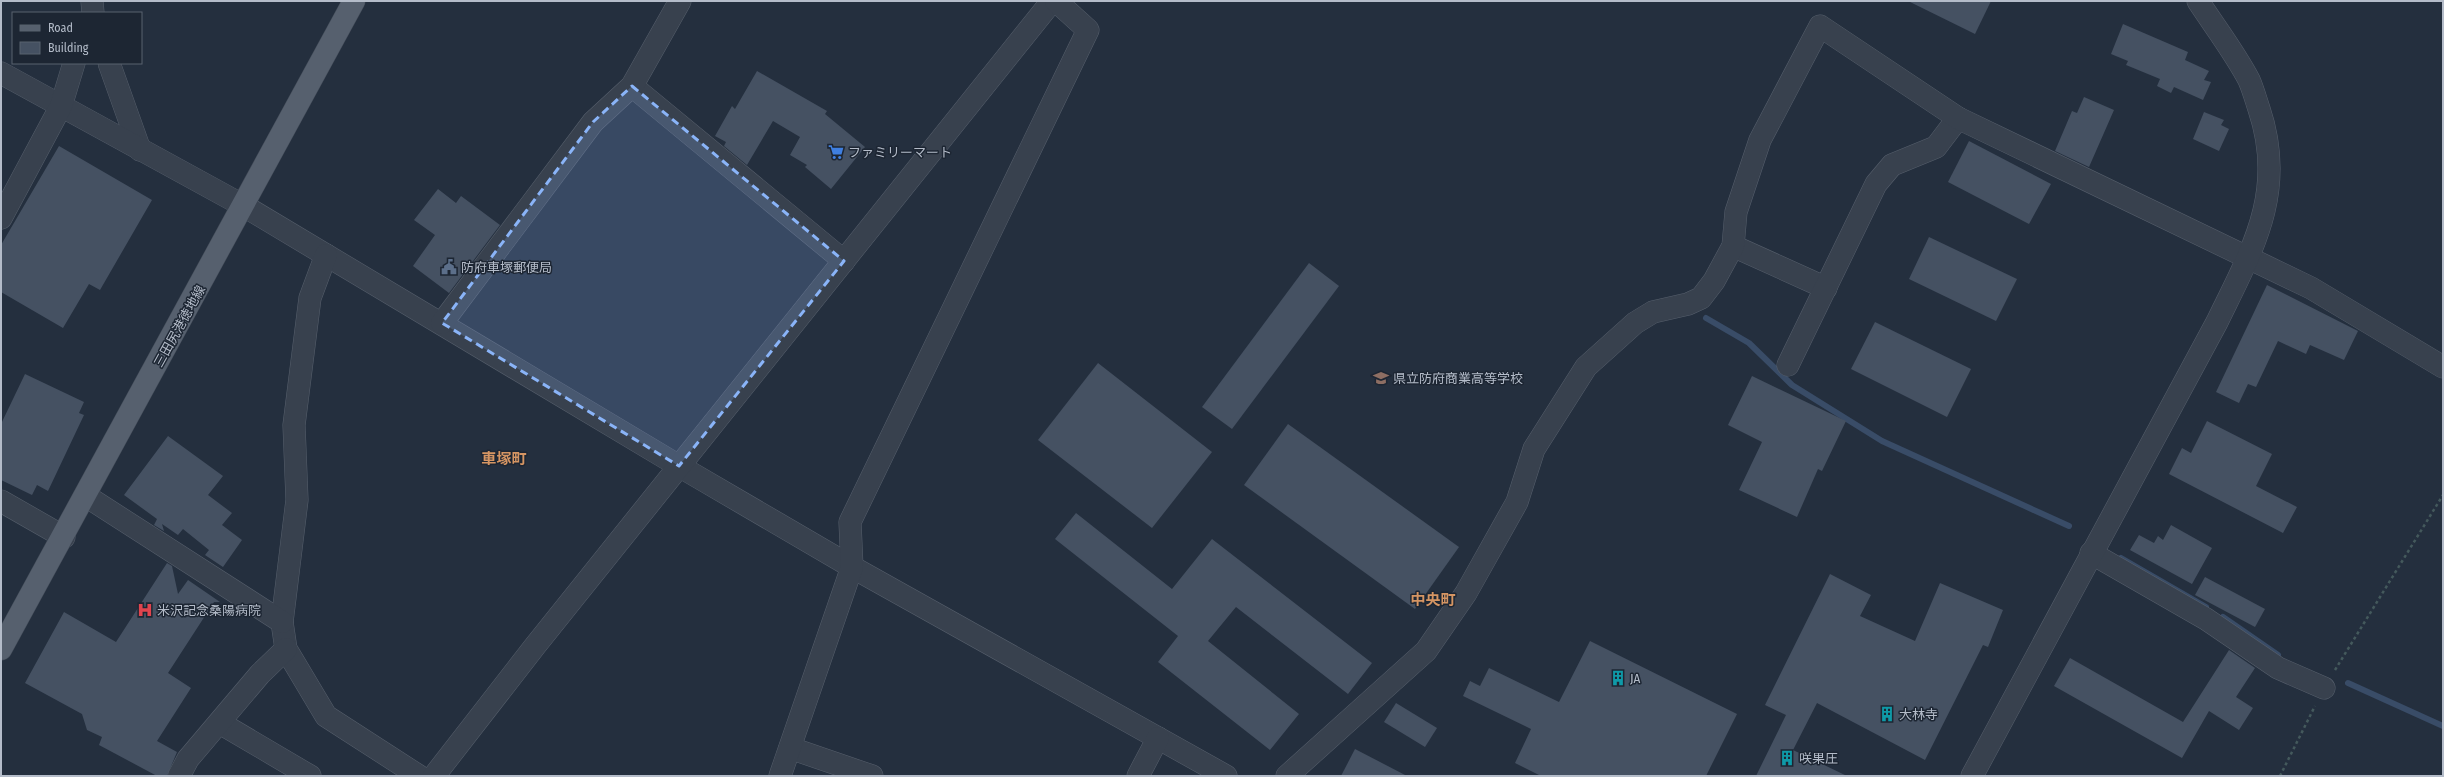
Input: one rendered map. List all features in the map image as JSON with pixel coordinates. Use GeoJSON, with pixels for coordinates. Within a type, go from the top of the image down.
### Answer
{"type":"FeatureCollection","features":[{"type":"Feature","properties":{"kind":"main road","name":"三田尻港徳地線"},"geometry":{"type":"LineString","coordinates":[[1,649],[64,537],[354,1]]}},
{"type":"Feature","properties":{"kind":"street"},"geometry":{"type":"LineString","coordinates":[[92,1],[93,12]]}},
{"type":"Feature","properties":{"kind":"street"},"geometry":{"type":"LineString","coordinates":[[442,323],[593,122],[632,86],[680,1]]}},
{"type":"Feature","properties":{"kind":"street"},"geometry":{"type":"LineString","coordinates":[[1972,776],[2216,322],[2248,259],[2266,208],[2270,183],[2270,153],[2265,127],[2249,81],[2198,1]]}},
{"type":"Feature","properties":{"kind":"street"},"geometry":{"type":"LineString","coordinates":[[434,776],[1048,3],[1088,30],[850,522],[852,567],[780,776]]}},
{"type":"Feature","properties":{"kind":"street"},"geometry":{"type":"LineString","coordinates":[[1287,776],[1426,651],[1466,593],[1517,502],[1534,449],[1586,367],[1635,323],[1653,312],[1688,304],[1701,298],[1714,281],[1732,246],[1736,212],[1760,140],[1820,26],[1958,118],[2090,180],[2248,259],[2311,288],[2443,367]]}},
{"type":"Feature","properties":{"kind":"street"},"geometry":{"type":"LineString","coordinates":[[1,218],[61,106],[74,64]]}},
{"type":"Feature","properties":{"kind":"street"},"geometry":{"type":"LineString","coordinates":[[109,64],[140,150]]}},
{"type":"Feature","properties":{"kind":"street"},"geometry":{"type":"LineString","coordinates":[[1,73],[244,206],[679,466],[852,567],[1226,776]]}},
{"type":"Feature","properties":{"kind":"street"},"geometry":{"type":"LineString","coordinates":[[632,86],[844,261]]}},
{"type":"Feature","properties":{"kind":"street"},"geometry":{"type":"LineString","coordinates":[[1788,365],[1876,184],[1892,165],[1936,147],[1958,118]]}},
{"type":"Feature","properties":{"kind":"street"},"geometry":{"type":"LineString","coordinates":[[1732,246],[1826,288]]}},
{"type":"Feature","properties":{"kind":"street"},"geometry":{"type":"LineString","coordinates":[[326,255],[310,298],[294,425],[297,500],[282,622],[286,649],[326,716],[419,776]]}},
{"type":"Feature","properties":{"kind":"street"},"geometry":{"type":"LineString","coordinates":[[86,496],[282,622]]}},
{"type":"Feature","properties":{"kind":"street"},"geometry":{"type":"LineString","coordinates":[[1,500],[64,537]]}},
{"type":"Feature","properties":{"kind":"street"},"geometry":{"type":"LineString","coordinates":[[2091,553],[2206,619],[2278,668],[2324,688]]}},
{"type":"Feature","properties":{"kind":"street"},"geometry":{"type":"LineString","coordinates":[[179,776],[188,759],[260,674],[286,649]]}},
{"type":"Feature","properties":{"kind":"street"},"geometry":{"type":"LineString","coordinates":[[220,723],[310,776]]}},
{"type":"Feature","properties":{"kind":"street"},"geometry":{"type":"LineString","coordinates":[[1138,776],[1158,738]]}},
{"type":"Feature","properties":{"kind":"street"},"geometry":{"type":"LineString","coordinates":[[790,748],[872,776]]}},
{"type":"Feature","properties":{"kind":"path"},"geometry":{"type":"LineString","coordinates":[[2280,776],[2324,688],[2443,496]]}},
{"type":"Feature","properties":{"kind":"highlighted area"},"geometry":{"type":"Polygon","coordinates":[[[632,86],[844,261],[679,466],[442,323],[593,122],[632,86]]]}},
{"type":"Feature","properties":{"kind":"building"},"geometry":{"type":"Polygon","coordinates":[[[1908,1],[1991,1],[1975,34],[1908,1]]]}},
{"type":"Feature","properties":{"kind":"building"},"geometry":{"type":"Polygon","coordinates":[[[2123,24],[2188,52],[2185,60],[2209,71],[2204,80],[2211,82],[2203,100],[2174,87],[2171,93],[2157,86],[2160,79],[2126,65],[2128,61],[2111,54],[2123,24]]]}},
{"type":"Feature","properties":{"kind":"building"},"geometry":{"type":"Polygon","coordinates":[[[757,71],[827,111],[825,114],[865,147],[831,189],[805,167],[807,165],[790,155],[800,137],[773,121],[747,165],[724,146],[726,142],[715,136],[732,106],[735,109],[757,71]]]}},
{"type":"Feature","properties":{"kind":"building"},"geometry":{"type":"Polygon","coordinates":[[[2084,97],[2114,110],[2089,167],[2055,151],[2072,111],[2077,113],[2084,97]]]}},
{"type":"Feature","properties":{"kind":"building"},"geometry":{"type":"Polygon","coordinates":[[[2204,112],[2224,120],[2221,125],[2229,129],[2219,151],[2193,139],[2204,112]]]}},
{"type":"Feature","properties":{"kind":"building"},"geometry":{"type":"Polygon","coordinates":[[[1969,141],[2051,184],[2029,224],[1948,182],[1969,141]]]}},
{"type":"Feature","properties":{"kind":"building"},"geometry":{"type":"Polygon","coordinates":[[[59,146],[152,200],[100,290],[89,284],[63,328],[1,292],[1,245],[59,146]]]}},
{"type":"Feature","properties":{"kind":"building"},"geometry":{"type":"Polygon","coordinates":[[[438,189],[456,203],[461,196],[500,225],[449,293],[413,266],[435,235],[414,220],[438,189]]]}},
{"type":"Feature","properties":{"kind":"building"},"geometry":{"type":"Polygon","coordinates":[[[1929,237],[2017,279],[1996,321],[1909,279],[1929,237]]]}},
{"type":"Feature","properties":{"kind":"building"},"geometry":{"type":"Polygon","coordinates":[[[1309,263],[1339,286],[1232,429],[1202,407],[1309,263]]]}},
{"type":"Feature","properties":{"kind":"building"},"geometry":{"type":"Polygon","coordinates":[[[2267,285],[2358,331],[2344,360],[2310,345],[2306,354],[2278,341],[2256,387],[2248,384],[2239,403],[2216,392],[2267,285]]]}},
{"type":"Feature","properties":{"kind":"building"},"geometry":{"type":"Polygon","coordinates":[[[1875,322],[1971,369],[1947,417],[1851,369],[1875,322]]]}},
{"type":"Feature","properties":{"kind":"building"},"geometry":{"type":"Polygon","coordinates":[[[1098,363],[1212,452],[1152,528],[1038,440],[1098,363]]]}},
{"type":"Feature","properties":{"kind":"building"},"geometry":{"type":"Polygon","coordinates":[[[25,374],[84,402],[79,413],[84,415],[48,491],[37,485],[32,495],[1,480],[1,424],[25,374]]]}},
{"type":"Feature","properties":{"kind":"building"},"geometry":{"type":"Polygon","coordinates":[[[1752,376],[1846,421],[1822,471],[1818,469],[1797,517],[1739,490],[1762,442],[1728,425],[1752,376]]]}},
{"type":"Feature","properties":{"kind":"building"},"geometry":{"type":"Polygon","coordinates":[[[2207,421],[2272,454],[2256,486],[2297,507],[2283,533],[2169,474],[2182,448],[2191,453],[2207,421]]]}},
{"type":"Feature","properties":{"kind":"building"},"geometry":{"type":"Polygon","coordinates":[[[1288,424],[1459,547],[1415,609],[1244,485],[1288,424]]]}},
{"type":"Feature","properties":{"kind":"building"},"geometry":{"type":"Polygon","coordinates":[[[168,436],[223,476],[208,495],[232,513],[222,525],[242,540],[223,567],[205,555],[209,550],[183,529],[178,535],[162,524],[164,531],[154,525],[157,519],[124,495],[168,436]]]}},
{"type":"Feature","properties":{"kind":"building"},"geometry":{"type":"Polygon","coordinates":[[[1076,513],[1172,589],[1212,539],[1372,663],[1348,694],[1236,607],[1208,641],[1299,714],[1270,750],[1158,662],[1178,636],[1055,539],[1076,513]]]}},
{"type":"Feature","properties":{"kind":"building"},"geometry":{"type":"Polygon","coordinates":[[[2171,525],[2212,548],[2192,584],[2130,550],[2139,535],[2154,543],[2158,536],[2163,540],[2171,525]]]}},
{"type":"Feature","properties":{"kind":"building"},"geometry":{"type":"Polygon","coordinates":[[[167,563],[172,566],[178,594],[188,580],[220,602],[214,602],[168,673],[191,688],[157,741],[177,752],[167,776],[157,776],[99,745],[102,737],[87,730],[82,714],[25,683],[64,612],[116,642],[167,563]]]}},
{"type":"Feature","properties":{"kind":"building"},"geometry":{"type":"Polygon","coordinates":[[[1830,574],[1871,595],[1860,616],[1915,641],[1940,583],[2003,610],[1988,647],[1983,645],[1925,760],[1817,703],[1793,750],[1847,776],[1756,776],[1786,715],[1765,705],[1830,574]]]}},
{"type":"Feature","properties":{"kind":"building"},"geometry":{"type":"Polygon","coordinates":[[[2205,577],[2265,609],[2255,627],[2195,595],[2205,577]]]}},
{"type":"Feature","properties":{"kind":"building","name":"JA"},"geometry":{"type":"Polygon","coordinates":[[[1590,641],[1737,714],[1706,776],[1541,776],[1515,763],[1531,729],[1463,696],[1470,681],[1480,686],[1489,668],[1559,702],[1590,641]]]}},
{"type":"Feature","properties":{"kind":"building"},"geometry":{"type":"Polygon","coordinates":[[[2229,650],[2255,668],[2236,697],[2253,708],[2239,730],[2209,711],[2182,758],[2054,686],[2070,658],[2183,722],[2229,650]]]}},
{"type":"Feature","properties":{"kind":"building"},"geometry":{"type":"Polygon","coordinates":[[[1396,703],[1437,728],[1425,747],[1384,722],[1396,703]]]}},
{"type":"Feature","properties":{"kind":"building"},"geometry":{"type":"Polygon","coordinates":[[[1355,749],[1407,776],[1341,776],[1355,749]]]}},
{"type":"Feature","properties":{"kind":"waterway"},"geometry":{"type":"LineString","coordinates":[[1706,318],[1749,343],[1792,385],[1882,441],[2069,526]]}},
{"type":"Feature","properties":{"kind":"waterway"},"geometry":{"type":"LineString","coordinates":[[2121,558],[2206,607]]}},
{"type":"Feature","properties":{"kind":"waterway"},"geometry":{"type":"LineString","coordinates":[[2223,617],[2278,655]]}},
{"type":"Feature","properties":{"kind":"waterway"},"geometry":{"type":"LineString","coordinates":[[2348,683],[2443,726]]}},
{"type":"Feature","properties":{"kind":"place","name":"ファミリーマート"},"geometry":{"type":"Point","coordinates":[836,152]}},
{"type":"Feature","properties":{"kind":"place","name":"防府車塚郵便局"},"geometry":{"type":"Point","coordinates":[449,267]}},
{"type":"Feature","properties":{"kind":"place","name":"県立防府商業高等学校"},"geometry":{"type":"Point","coordinates":[1381,378]}},
{"type":"Feature","properties":{"kind":"place","name":"米沢記念桑陽病院"},"geometry":{"type":"Point","coordinates":[145,610]}},
{"type":"Feature","properties":{"kind":"place","name":"JA"},"geometry":{"type":"Point","coordinates":[1618,678]}},
{"type":"Feature","properties":{"kind":"place","name":"大林寺"},"geometry":{"type":"Point","coordinates":[1887,714]}},
{"type":"Feature","properties":{"kind":"place","name":"咲果圧"},"geometry":{"type":"Point","coordinates":[1787,758]}},
{"type":"Feature","properties":{"kind":"district","name":"車塚町"},"geometry":{"type":"Point","coordinates":[504,459]}},
{"type":"Feature","properties":{"kind":"district","name":"中央町"},"geometry":{"type":"Point","coordinates":[1433,600]}}]}
